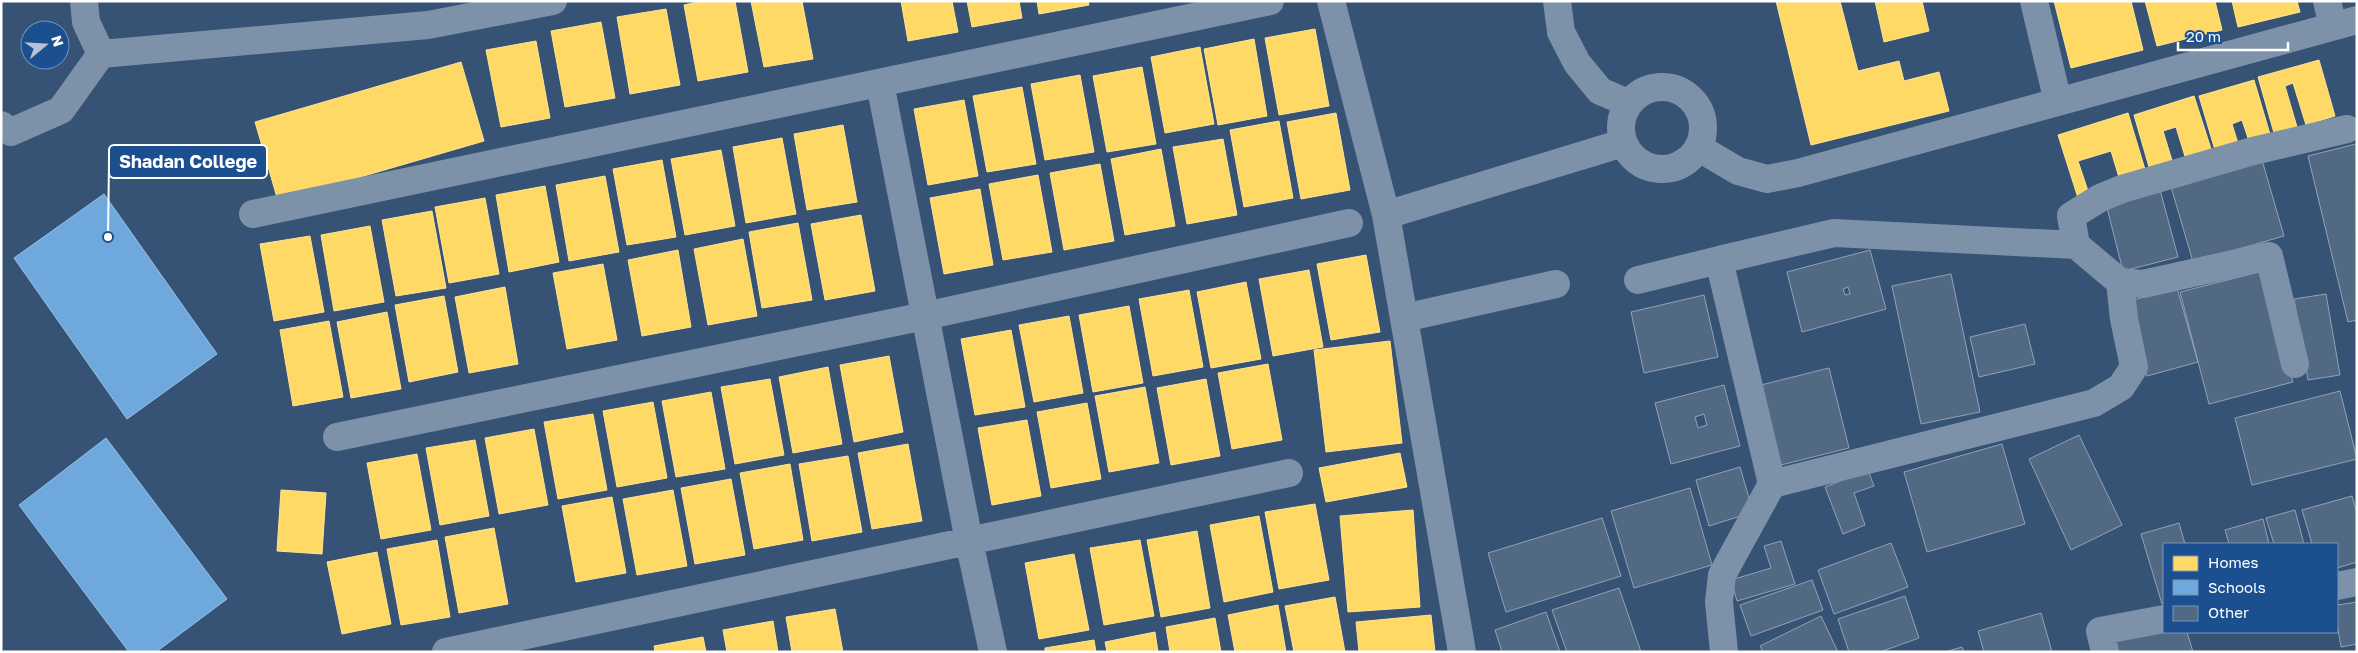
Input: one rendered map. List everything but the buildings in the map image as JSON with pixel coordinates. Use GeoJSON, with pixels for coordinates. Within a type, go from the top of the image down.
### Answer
{"type":"FeatureCollection","features":[{"type":"Feature","properties":{"kind":"street"},"geometry":{"type":"LineString","coordinates":[[84,1],[86,22],[101,54]]}},
{"type":"Feature","properties":{"kind":"street"},"geometry":{"type":"LineString","coordinates":[[101,54],[428,25],[553,1]]}},
{"type":"Feature","properties":{"kind":"street"},"geometry":{"type":"LineString","coordinates":[[253,214],[1270,1]]}},
{"type":"Feature","properties":{"kind":"street"},"geometry":{"type":"LineString","coordinates":[[1332,1],[1386,215],[1462,652]]}},
{"type":"Feature","properties":{"kind":"street"},"geometry":{"type":"LineString","coordinates":[[1557,1],[1561,32],[1577,63],[1600,91],[1628,103]]}},
{"type":"Feature","properties":{"kind":"street"},"geometry":{"type":"LineString","coordinates":[[2034,1],[2058,102]]}},
{"type":"Feature","properties":{"kind":"street"},"geometry":{"type":"LineString","coordinates":[[1699,148],[1738,171],[1767,179],[1798,173],[2058,102],[2339,16]]}},
{"type":"Feature","properties":{"kind":"street"},"geometry":{"type":"LineString","coordinates":[[1,125],[11,132],[62,110],[101,54]]}},
{"type":"Feature","properties":{"kind":"street"},"geometry":{"type":"LineString","coordinates":[[880,83],[924,316],[993,652]]}},
{"type":"Feature","properties":{"kind":"street"},"geometry":{"type":"LineString","coordinates":[[1672,87],[1680,91],[1694,100],[1704,123],[1699,148],[1687,162],[1670,170],[1650,169],[1634,159],[1623,143],[1620,123],[1628,103],[1647,88],[1672,87]]}},
{"type":"Feature","properties":{"kind":"street"},"geometry":{"type":"LineString","coordinates":[[2076,244],[2071,216],[2100,198],[2122,189],[2252,151],[2347,129]]}},
{"type":"Feature","properties":{"kind":"street"},"geometry":{"type":"LineString","coordinates":[[1386,215],[1623,143]]}},
{"type":"Feature","properties":{"kind":"street"},"geometry":{"type":"LineString","coordinates":[[337,437],[924,316],[1349,222]]}},
{"type":"Feature","properties":{"kind":"street"},"geometry":{"type":"LineString","coordinates":[[1638,280],[1834,233],[2076,244],[2120,282],[2143,284],[2269,256],[2295,364]]}},
{"type":"Feature","properties":{"kind":"street"},"geometry":{"type":"LineString","coordinates":[[1718,260],[1772,484],[1722,574],[1719,602],[1724,652]]}},
{"type":"Feature","properties":{"kind":"street"},"geometry":{"type":"LineString","coordinates":[[1772,484],[2094,403],[2121,387],[2134,367],[2124,319],[2120,282]]}},
{"type":"Feature","properties":{"kind":"street"},"geometry":{"type":"LineString","coordinates":[[1404,318],[1556,284]]}},
{"type":"Feature","properties":{"kind":"street"},"geometry":{"type":"LineString","coordinates":[[446,652],[1289,473]]}},
{"type":"Feature","properties":{"kind":"street"},"geometry":{"type":"LineString","coordinates":[[2338,586],[2357,582]]}},
{"type":"Feature","properties":{"kind":"street"},"geometry":{"type":"LineString","coordinates":[[2105,652],[2100,631],[2163,619]]}},
{"type":"Feature","properties":{"kind":"place","name":"Shadan College"},"geometry":{"type":"Point","coordinates":[108,237]}}]}
